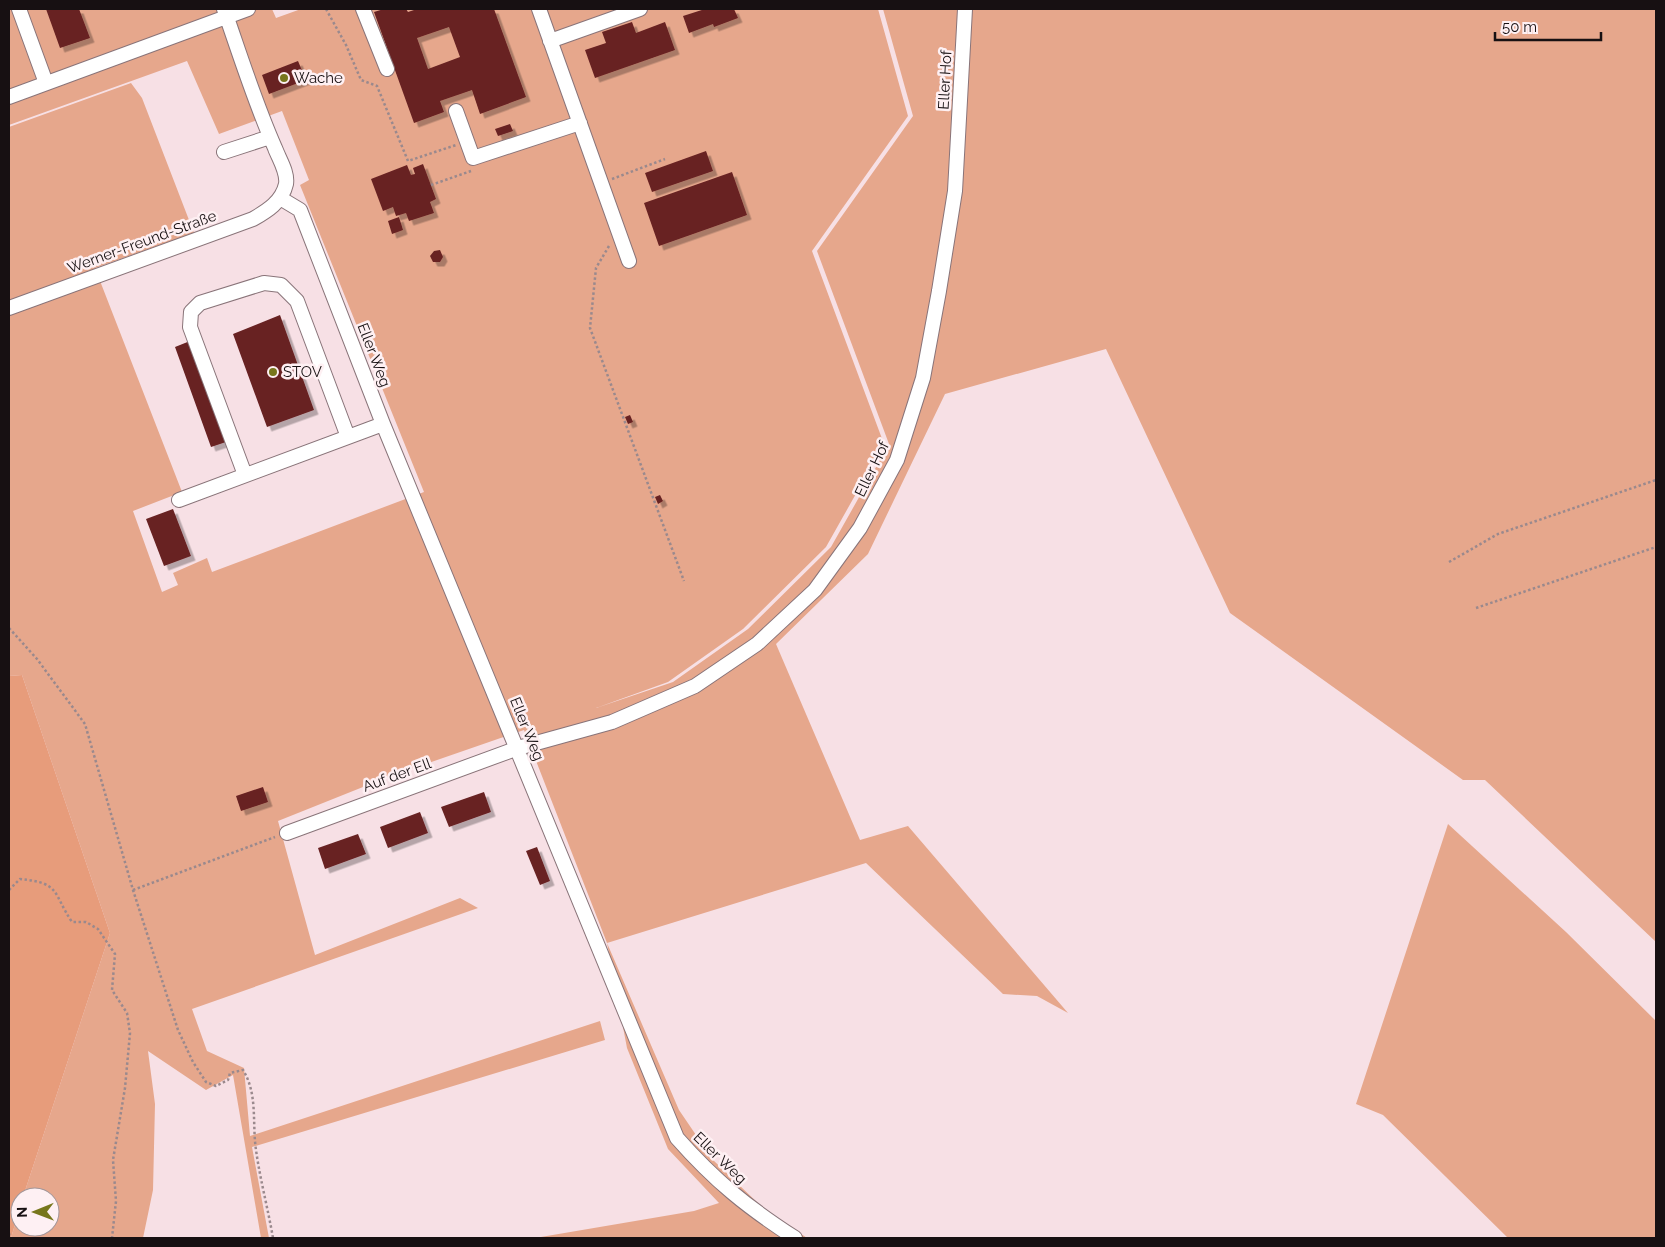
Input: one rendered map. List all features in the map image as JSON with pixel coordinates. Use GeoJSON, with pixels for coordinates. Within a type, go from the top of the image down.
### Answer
{"type":"FeatureCollection","features":[{"type":"Feature","properties":{"kind":"street"},"geometry":{"type":"LineString","coordinates":[[19,9],[46,83]]}},
{"type":"Feature","properties":{"kind":"street"},"geometry":{"type":"LineString","coordinates":[[9,97],[225,13],[248,9]]}},
{"type":"Feature","properties":{"kind":"street"},"geometry":{"type":"LineString","coordinates":[[363,9],[387,68]]}},
{"type":"Feature","properties":{"kind":"street"},"geometry":{"type":"LineString","coordinates":[[538,9],[629,261]]}},
{"type":"Feature","properties":{"kind":"street"},"geometry":{"type":"LineString","coordinates":[[550,41],[640,9]]}},
{"type":"Feature","properties":{"kind":"street","name":"Eller Hof"},"geometry":{"type":"LineString","coordinates":[[518,748],[612,722],[695,686],[757,644],[815,590],[860,528],[897,460],[923,378],[939,291],[954,191],[965,9]]}},
{"type":"Feature","properties":{"kind":"street"},"geometry":{"type":"LineString","coordinates":[[225,13],[270,137],[285,172],[286,184],[280,198]]}},
{"type":"Feature","properties":{"kind":"street"},"geometry":{"type":"LineString","coordinates":[[456,111],[474,158],[580,123]]}},
{"type":"Feature","properties":{"kind":"street"},"geometry":{"type":"LineString","coordinates":[[224,152],[270,137]]}},
{"type":"Feature","properties":{"kind":"street","name":"Eller Weg"},"geometry":{"type":"LineString","coordinates":[[280,198],[300,210],[383,424],[677,1138],[709,1174],[752,1211],[795,1238]]}},
{"type":"Feature","properties":{"kind":"street","name":"Werner-Freund-Straße"},"geometry":{"type":"LineString","coordinates":[[9,308],[253,219],[269,210],[280,198]]}},
{"type":"Feature","properties":{"kind":"street"},"geometry":{"type":"LineString","coordinates":[[246,475],[190,327],[191,312],[200,304],[264,283],[281,285],[297,302],[348,437]]}},
{"type":"Feature","properties":{"kind":"street"},"geometry":{"type":"LineString","coordinates":[[179,500],[383,424]]}},
{"type":"Feature","properties":{"kind":"street","name":"Auf der Ell"},"geometry":{"type":"LineString","coordinates":[[287,833],[518,748]]}},
{"type":"Feature","properties":{"kind":"path"},"geometry":{"type":"LineString","coordinates":[[326,9],[346,45],[361,80],[377,86],[408,162],[468,142]]}},
{"type":"Feature","properties":{"kind":"path"},"geometry":{"type":"LineString","coordinates":[[431,185],[471,171],[474,158]]}},
{"type":"Feature","properties":{"kind":"path"},"geometry":{"type":"LineString","coordinates":[[602,183],[665,159]]}},
{"type":"Feature","properties":{"kind":"path"},"geometry":{"type":"LineString","coordinates":[[620,233],[605,251],[596,268],[590,328],[684,580]]}},
{"type":"Feature","properties":{"kind":"path"},"geometry":{"type":"LineString","coordinates":[[1449,562],[1498,534],[1656,480]]}},
{"type":"Feature","properties":{"kind":"path"},"geometry":{"type":"LineString","coordinates":[[1476,608],[1656,547]]}},
{"type":"Feature","properties":{"kind":"path"},"geometry":{"type":"LineString","coordinates":[[9,628],[37,659],[85,724],[178,1030],[193,1062],[206,1082],[216,1086],[228,1080],[230,1072],[243,1070],[249,1080],[254,1101],[253,1130],[256,1153],[273,1238]]}},
{"type":"Feature","properties":{"kind":"path"},"geometry":{"type":"LineString","coordinates":[[134,890],[287,833]]}},
{"type":"Feature","properties":{"kind":"path"},"geometry":{"type":"LineString","coordinates":[[9,890],[20,879],[39,881],[52,886],[72,922],[86,922],[98,929],[115,954],[112,990],[127,1013],[130,1034],[125,1088],[113,1160],[116,1201],[112,1238]]}},
{"type":"Feature","properties":{"kind":"path"},"geometry":{"type":"LineString","coordinates":[[9,1233],[10,1238]]}},
{"type":"Feature","properties":{"kind":"shaded area"},"geometry":{"type":"Polygon","coordinates":[[[9,9],[272,9],[276,18],[301,9],[878,9],[908,116],[812,251],[884,444],[826,547],[743,629],[668,682],[596,708],[673,682],[748,629],[831,547],[889,444],[817,251],[913,116],[883,9],[1656,9],[1656,942],[1485,780],[1463,780],[1230,613],[1106,349],[945,394],[868,554],[776,644],[860,840],[908,826],[1068,1013],[1037,996],[1003,994],[866,863],[607,943],[524,730],[388,777],[278,821],[315,955],[460,898],[478,908],[192,1009],[207,1051],[244,1068],[250,1136],[600,1021],[605,1040],[252,1147],[269,1238],[261,1238],[233,1075],[206,1090],[148,1051],[155,1104],[153,1190],[143,1238],[11,1238],[60,1237],[60,1187],[26,1187],[110,933],[22,675],[9,676],[9,127],[131,83],[142,98],[194,233],[95,268],[182,492],[133,511],[162,592],[178,585],[173,573],[207,558],[212,572],[424,492],[300,185],[309,180],[282,111],[219,134],[187,61],[9,125],[9,9]]]}},
{"type":"Feature","properties":{"kind":"shaded area"},"geometry":{"type":"Polygon","coordinates":[[[22,675],[110,933],[26,1187],[10,1187],[11,1238],[9,1238],[9,676],[22,675]]]}},
{"type":"Feature","properties":{"kind":"shaded area"},"geometry":{"type":"Polygon","coordinates":[[[1448,824],[1566,932],[1656,1021],[1656,1238],[1508,1238],[1383,1115],[1356,1104],[1448,824]]]}},
{"type":"Feature","properties":{"kind":"shaded area"},"geometry":{"type":"Polygon","coordinates":[[[607,943],[679,1110],[713,1160],[762,1207],[807,1238],[535,1238],[694,1211],[719,1203],[668,1149],[627,1048],[607,943]]]}},
{"type":"Feature","properties":{"kind":"building"},"geometry":{"type":"Polygon","coordinates":[[[46,9],[79,9],[90,38],[60,48],[46,9]]]}},
{"type":"Feature","properties":{"kind":"building"},"geometry":{"type":"Polygon","coordinates":[[[384,9],[406,9],[408,12],[417,9],[494,9],[526,97],[480,114],[472,90],[440,101],[444,112],[414,123],[374,12],[384,9]],[[449,27],[417,38],[428,69],[460,57],[449,27]]]}},
{"type":"Feature","properties":{"kind":"building"},"geometry":{"type":"Polygon","coordinates":[[[705,9],[734,9],[738,18],[714,27],[713,24],[689,33],[683,16],[705,9]]]}},
{"type":"Feature","properties":{"kind":"building"},"geometry":{"type":"Polygon","coordinates":[[[632,22],[636,33],[665,22],[675,50],[595,78],[585,50],[606,43],[602,32],[632,22]]]}},
{"type":"Feature","properties":{"kind":"building","name":"Wache"},"geometry":{"type":"Polygon","coordinates":[[[298,61],[306,80],[269,94],[262,75],[298,61]]]}},
{"type":"Feature","properties":{"kind":"building"},"geometry":{"type":"Polygon","coordinates":[[[510,124],[513,131],[498,136],[495,129],[510,124]]]}},
{"type":"Feature","properties":{"kind":"building"},"geometry":{"type":"Polygon","coordinates":[[[706,151],[713,171],[652,192],[645,173],[706,151]]]}},
{"type":"Feature","properties":{"kind":"building"},"geometry":{"type":"Polygon","coordinates":[[[423,164],[436,199],[430,202],[434,213],[409,221],[406,213],[396,216],[393,207],[383,211],[371,179],[407,165],[411,175],[415,174],[413,168],[423,164]]]}},
{"type":"Feature","properties":{"kind":"building"},"geometry":{"type":"Polygon","coordinates":[[[732,172],[747,215],[659,246],[644,203],[732,172]]]}},
{"type":"Feature","properties":{"kind":"building"},"geometry":{"type":"Polygon","coordinates":[[[399,217],[403,230],[392,234],[388,221],[399,217]]]}},
{"type":"Feature","properties":{"kind":"building"},"geometry":{"type":"Polygon","coordinates":[[[440,250],[443,257],[440,262],[433,262],[430,256],[434,251],[440,250]]]}},
{"type":"Feature","properties":{"kind":"building","name":"STOV"},"geometry":{"type":"Polygon","coordinates":[[[280,315],[314,410],[267,427],[233,334],[280,315]]]}},
{"type":"Feature","properties":{"kind":"building"},"geometry":{"type":"Polygon","coordinates":[[[190,341],[226,442],[211,447],[175,347],[190,341]]]}},
{"type":"Feature","properties":{"kind":"building"},"geometry":{"type":"Polygon","coordinates":[[[630,415],[633,422],[628,424],[625,417],[630,415]]]}},
{"type":"Feature","properties":{"kind":"building"},"geometry":{"type":"Polygon","coordinates":[[[660,495],[663,501],[658,504],[655,497],[660,495]]]}},
{"type":"Feature","properties":{"kind":"building"},"geometry":{"type":"Polygon","coordinates":[[[173,509],[191,556],[164,566],[146,519],[173,509]]]}},
{"type":"Feature","properties":{"kind":"building"},"geometry":{"type":"Polygon","coordinates":[[[263,787],[268,802],[241,811],[236,796],[263,787]]]}},
{"type":"Feature","properties":{"kind":"building"},"geometry":{"type":"Polygon","coordinates":[[[484,792],[491,812],[449,827],[441,807],[484,792]]]}},
{"type":"Feature","properties":{"kind":"building"},"geometry":{"type":"Polygon","coordinates":[[[420,812],[428,833],[388,848],[380,827],[420,812]]]}},
{"type":"Feature","properties":{"kind":"building"},"geometry":{"type":"Polygon","coordinates":[[[358,834],[366,854],[325,869],[318,848],[358,834]]]}},
{"type":"Feature","properties":{"kind":"building"},"geometry":{"type":"Polygon","coordinates":[[[537,847],[550,881],[540,885],[526,851],[537,847]]]}},
{"type":"Feature","properties":{"kind":"place","name":"Wache"},"geometry":{"type":"Point","coordinates":[284,78]}},
{"type":"Feature","properties":{"kind":"place","name":"STOV"},"geometry":{"type":"Point","coordinates":[273,372]}}]}
